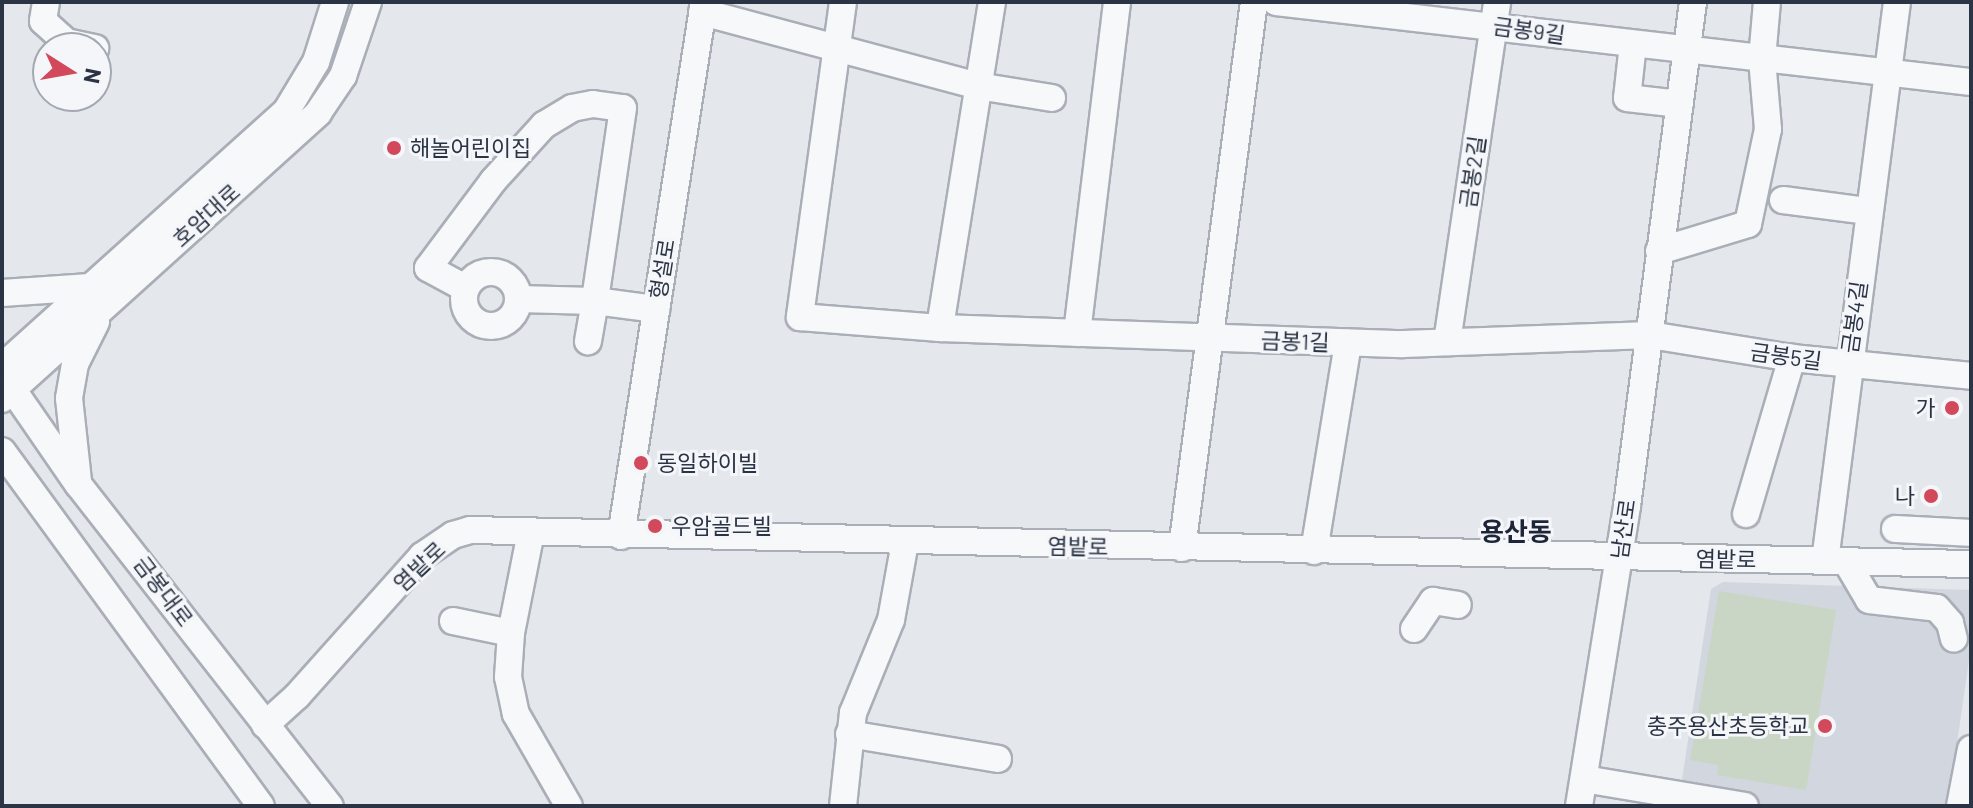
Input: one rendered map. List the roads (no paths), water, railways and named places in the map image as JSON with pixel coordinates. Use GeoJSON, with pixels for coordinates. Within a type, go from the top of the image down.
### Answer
{"type":"FeatureCollection","features":[{"type":"Feature","properties":{"kind":"street"},"geometry":{"type":"LineString","coordinates":[[46,2],[43,21],[55,32]]}},
{"type":"Feature","properties":{"kind":"street","name":"호암대로"},"geometry":{"type":"LineString","coordinates":[[5,382],[97,297],[287,110],[316,62],[335,2]]}},
{"type":"Feature","properties":{"kind":"street","name":"호암대로"},"geometry":{"type":"LineString","coordinates":[[97,297],[318,113],[343,76],[368,2]]}},
{"type":"Feature","properties":{"kind":"street","name":"금봉1길"},"geometry":{"type":"LineString","coordinates":[[843,2],[800,317],[940,328],[1348,343],[1650,335]]}},
{"type":"Feature","properties":{"kind":"street"},"geometry":{"type":"LineString","coordinates":[[940,328],[992,2]]}},
{"type":"Feature","properties":{"kind":"street"},"geometry":{"type":"LineString","coordinates":[[1077,333],[1117,2]]}},
{"type":"Feature","properties":{"kind":"street"},"geometry":{"type":"LineString","coordinates":[[1182,548],[1254,2]]}},
{"type":"Feature","properties":{"kind":"street","name":"금봉9길"},"geometry":{"type":"LineString","coordinates":[[1276,2],[1495,13],[1633,44],[1686,51]]}},
{"type":"Feature","properties":{"kind":"street","name":"남산로"},"geometry":{"type":"LineString","coordinates":[[1579,806],[1619,558],[1693,2]]}},
{"type":"Feature","properties":{"kind":"street"},"geometry":{"type":"LineString","coordinates":[[1659,251],[1748,224],[1768,129],[1762,59],[1767,2]]}},
{"type":"Feature","properties":{"kind":"street","name":"금봉4길"},"geometry":{"type":"LineString","coordinates":[[1836,561],[1847,365],[1897,2]]}},
{"type":"Feature","properties":{"kind":"street"},"geometry":{"type":"LineString","coordinates":[[703,7],[978,86],[1052,98]]}},
{"type":"Feature","properties":{"kind":"street","name":"형설로"},"geometry":{"type":"LineString","coordinates":[[621,536],[703,7]]}},
{"type":"Feature","properties":{"kind":"street","name":"금봉2길"},"geometry":{"type":"LineString","coordinates":[[1447,342],[1495,13]]}},
{"type":"Feature","properties":{"kind":"street"},"geometry":{"type":"LineString","coordinates":[[1633,44],[1627,98],[1680,104]]}},
{"type":"Feature","properties":{"kind":"street"},"geometry":{"type":"LineString","coordinates":[[1686,51],[1971,82]]}},
{"type":"Feature","properties":{"kind":"street"},"geometry":{"type":"LineString","coordinates":[[465,288],[428,268],[493,181],[544,125],[572,108],[593,104],[623,108],[588,341]]}},
{"type":"Feature","properties":{"kind":"street"},"geometry":{"type":"LineString","coordinates":[[1783,200],[1868,211]]}},
{"type":"Feature","properties":{"kind":"street"},"geometry":{"type":"LineString","coordinates":[[495,272],[512,281],[518,299],[513,315],[489,327],[467,314],[465,288],[477,275],[495,272]]}},
{"type":"Feature","properties":{"kind":"street"},"geometry":{"type":"LineString","coordinates":[[2,293],[97,297],[75,364],[69,398],[78,484]]}},
{"type":"Feature","properties":{"kind":"street"},"geometry":{"type":"LineString","coordinates":[[518,299],[595,301],[656,309]]}},
{"type":"Feature","properties":{"kind":"street","name":"금봉5길"},"geometry":{"type":"LineString","coordinates":[[1650,335],[1792,358],[1971,376]]}},
{"type":"Feature","properties":{"kind":"street"},"geometry":{"type":"LineString","coordinates":[[1314,551],[1348,343]]}},
{"type":"Feature","properties":{"kind":"street"},"geometry":{"type":"LineString","coordinates":[[1746,514],[1792,358]]}},
{"type":"Feature","properties":{"kind":"street","name":"금봉대로"},"geometry":{"type":"LineString","coordinates":[[5,382],[78,484],[330,806]]}},
{"type":"Feature","properties":{"kind":"street","name":"금봉대로"},"geometry":{"type":"LineString","coordinates":[[2,451],[261,806]]}},
{"type":"Feature","properties":{"kind":"street"},"geometry":{"type":"LineString","coordinates":[[1895,529],[1971,533]]}},
{"type":"Feature","properties":{"kind":"street","name":"염밭로"},"geometry":{"type":"LineString","coordinates":[[265,725],[297,696],[422,556],[453,535],[470,530],[621,536],[1971,564]]}},
{"type":"Feature","properties":{"kind":"street"},"geometry":{"type":"LineString","coordinates":[[531,532],[511,633],[508,677],[516,714],[569,806]]}},
{"type":"Feature","properties":{"kind":"street"},"geometry":{"type":"LineString","coordinates":[[843,806],[849,734],[891,620],[905,542]]}},
{"type":"Feature","properties":{"kind":"street"},"geometry":{"type":"LineString","coordinates":[[1836,561],[1869,600],[1937,608],[1950,623],[1954,639]]}},
{"type":"Feature","properties":{"kind":"street"},"geometry":{"type":"LineString","coordinates":[[1414,629],[1433,601],[1458,605]]}},
{"type":"Feature","properties":{"kind":"street"},"geometry":{"type":"LineString","coordinates":[[453,621],[511,633]]}},
{"type":"Feature","properties":{"kind":"street"},"geometry":{"type":"LineString","coordinates":[[849,734],[998,759]]}},
{"type":"Feature","properties":{"kind":"street"},"geometry":{"type":"LineString","coordinates":[[1960,806],[1971,749]]}},
{"type":"Feature","properties":{"kind":"street"},"geometry":{"type":"LineString","coordinates":[[1584,779],[1699,802],[1745,806]]}},
{"type":"Feature","properties":{"kind":"place","name":"해놀어린이집"},"geometry":{"type":"Point","coordinates":[394,148]}},
{"type":"Feature","properties":{"kind":"place","name":"가"},"geometry":{"type":"Point","coordinates":[1952,408]}},
{"type":"Feature","properties":{"kind":"place","name":"동일하이빌"},"geometry":{"type":"Point","coordinates":[641,463]}},
{"type":"Feature","properties":{"kind":"place","name":"나"},"geometry":{"type":"Point","coordinates":[1931,496]}},
{"type":"Feature","properties":{"kind":"place","name":"우암골드빌"},"geometry":{"type":"Point","coordinates":[655,526]}},
{"type":"Feature","properties":{"kind":"place","name":"충주용산초등학교"},"geometry":{"type":"Point","coordinates":[1825,726]}},
{"type":"Feature","properties":{"kind":"district","name":"용산동"},"geometry":{"type":"Point","coordinates":[1516,531]}}]}
